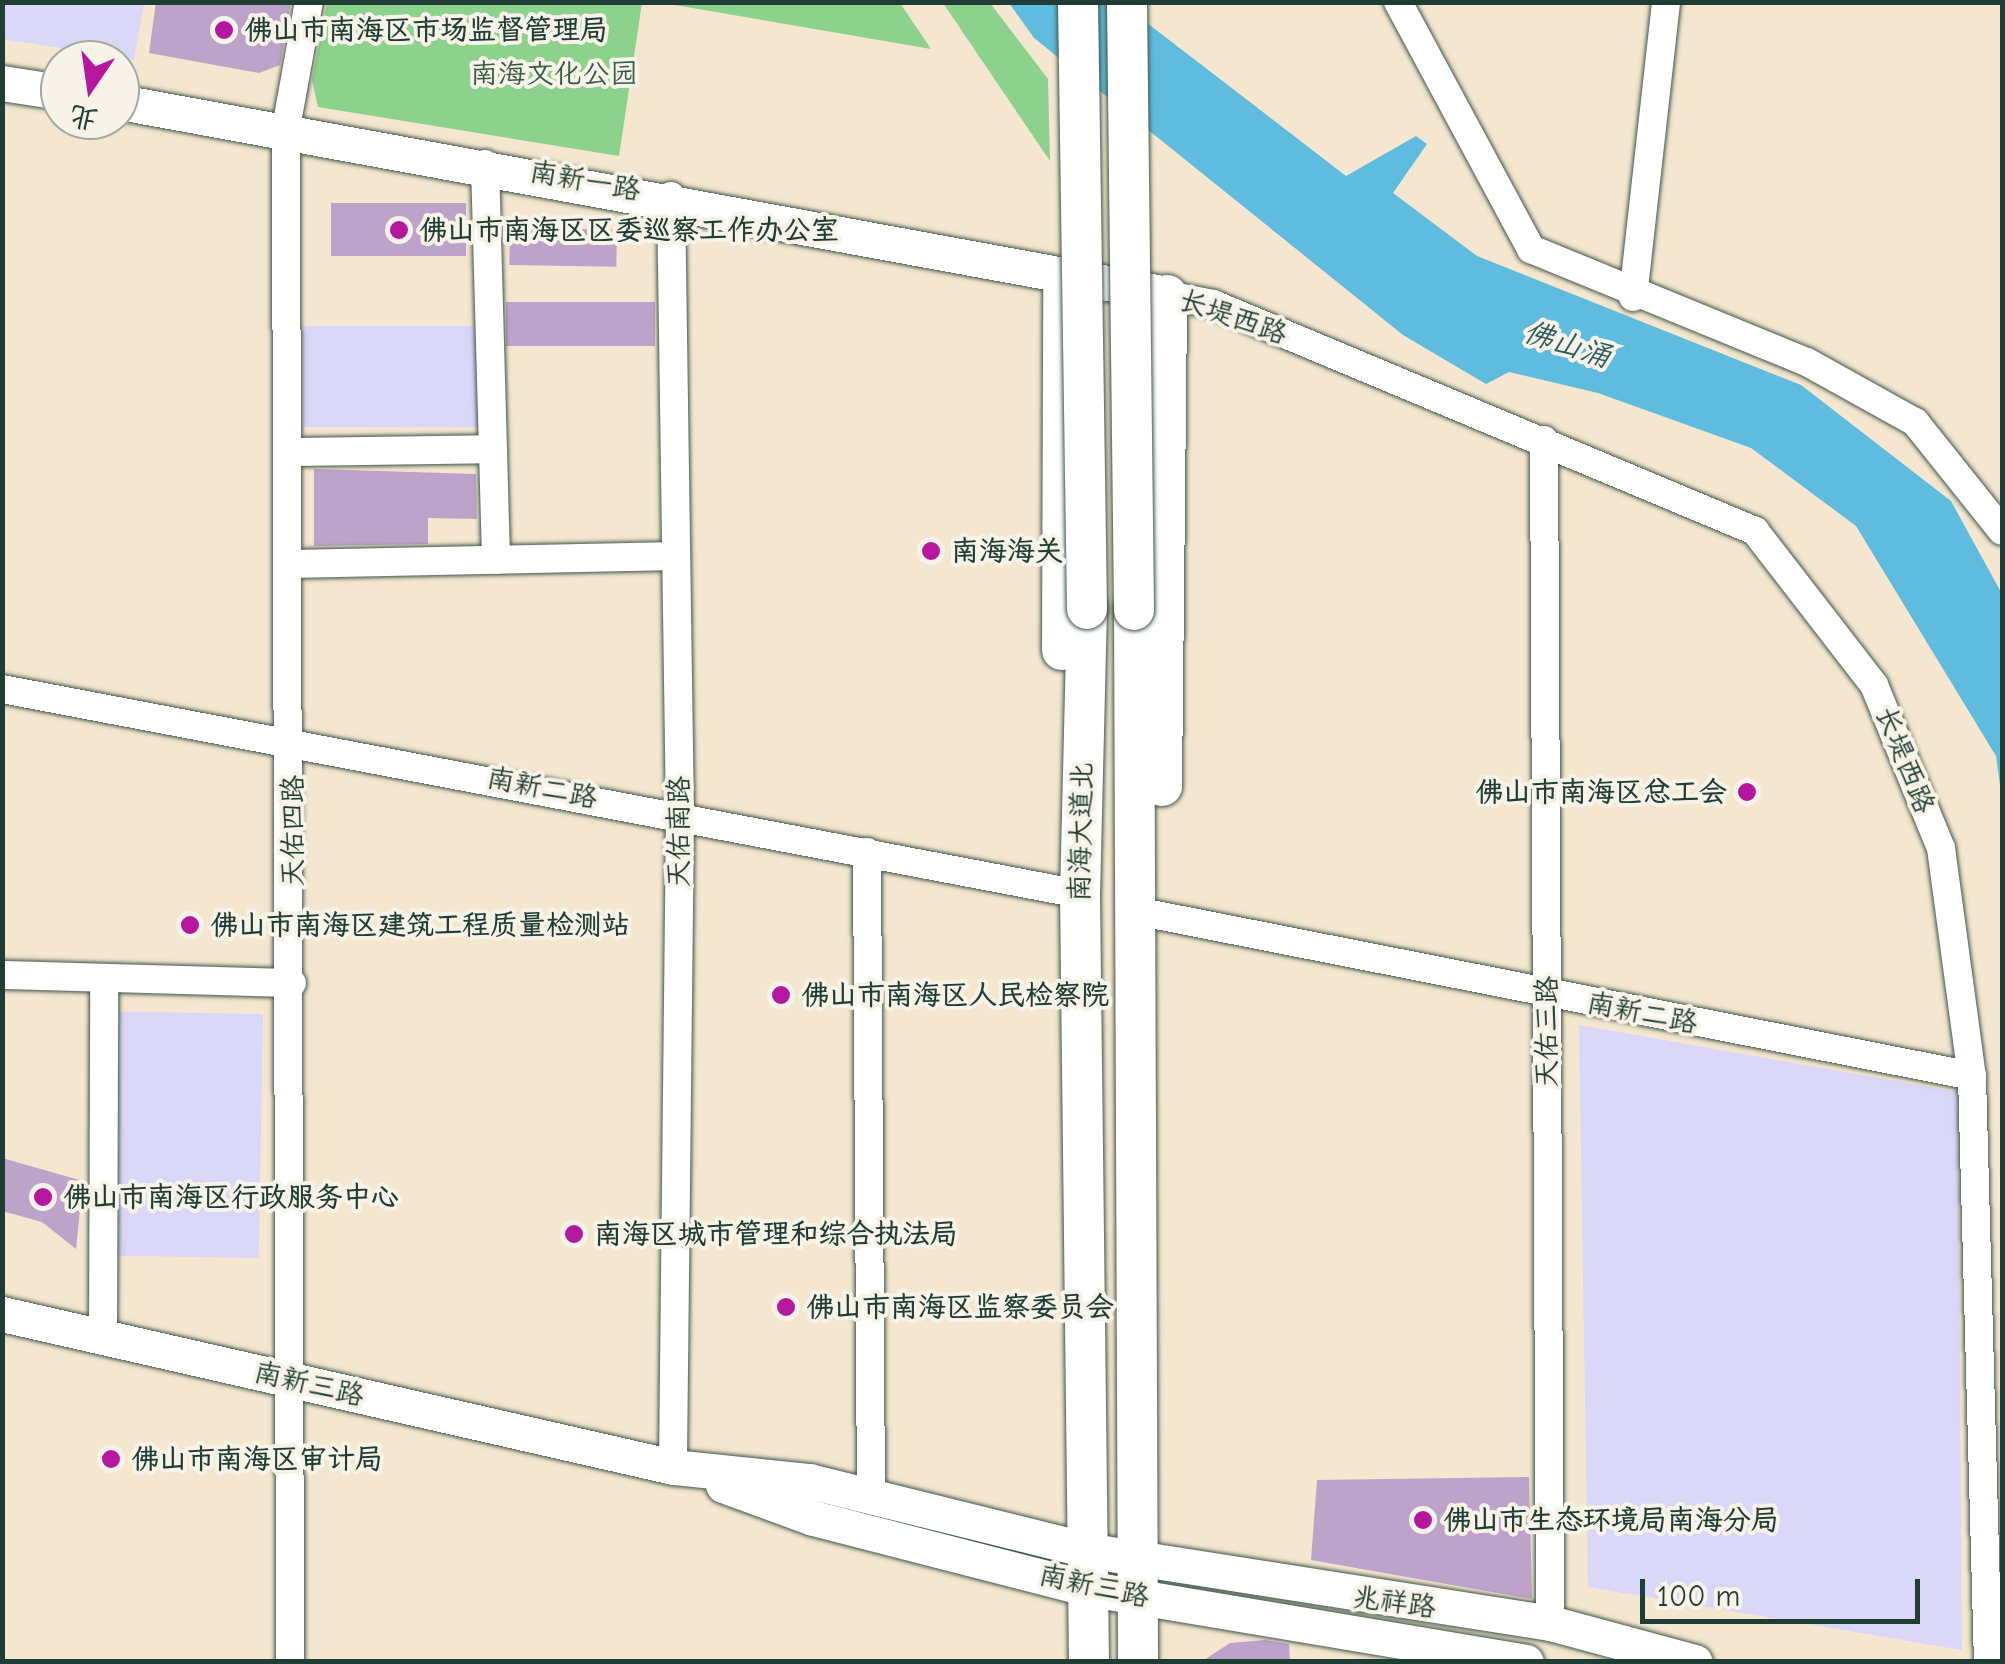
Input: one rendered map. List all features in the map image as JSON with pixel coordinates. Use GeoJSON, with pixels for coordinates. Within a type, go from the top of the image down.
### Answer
{"type":"FeatureCollection","features":[{"type":"Feature","properties":{"kind":"highway","name":"南海大道北"},"geometry":{"type":"LineString","coordinates":[[1078,2],[1086,609],[1080,894],[1090,1662]]}},
{"type":"Feature","properties":{"kind":"highway","name":"南海大道北"},"geometry":{"type":"LineString","coordinates":[[1126,2],[1134,610],[1138,1662]]}},
{"type":"Feature","properties":{"kind":"highway"},"geometry":{"type":"LineString","coordinates":[[1063,274],[1062,782],[1081,829]]}},
{"type":"Feature","properties":{"kind":"highway"},"geometry":{"type":"LineString","coordinates":[[1136,893],[1162,806],[1167,294]]}},
{"type":"Feature","properties":{"kind":"main road"},"geometry":{"type":"LineString","coordinates":[[2,83],[40,89]]}},
{"type":"Feature","properties":{"kind":"main road","name":"南新一路"},"geometry":{"type":"LineString","coordinates":[[140,105],[671,196],[1167,294]]}},
{"type":"Feature","properties":{"kind":"main road","name":"南新三路"},"geometry":{"type":"LineString","coordinates":[[2,1314],[673,1467],[871,1498],[1090,1570]]}},
{"type":"Feature","properties":{"kind":"main road","name":"南新三路"},"geometry":{"type":"LineString","coordinates":[[673,1467],[813,1518],[1090,1570]]}},
{"type":"Feature","properties":{"kind":"main road","name":"兆祥路"},"geometry":{"type":"LineString","coordinates":[[1090,1570],[1138,1579],[1550,1624],[1695,1662]]}},
{"type":"Feature","properties":{"kind":"main road","name":"南新三路"},"geometry":{"type":"LineString","coordinates":[[1138,1579],[1373,1648],[1526,1662]]}},
{"type":"Feature","properties":{"kind":"street","name":"天佑四路"},"geometry":{"type":"LineString","coordinates":[[290,1662],[294,744],[286,128],[309,2]]}},
{"type":"Feature","properties":{"kind":"street"},"geometry":{"type":"LineString","coordinates":[[1398,2],[1531,248],[1633,297],[1807,362],[1915,422],[2002,531]]}},
{"type":"Feature","properties":{"kind":"street"},"geometry":{"type":"LineString","coordinates":[[1633,297],[1666,2]]}},
{"type":"Feature","properties":{"kind":"street"},"geometry":{"type":"LineString","coordinates":[[485,164],[496,560]]}},
{"type":"Feature","properties":{"kind":"street","name":"天佑南路"},"geometry":{"type":"LineString","coordinates":[[671,196],[680,815],[673,1467]]}},
{"type":"Feature","properties":{"kind":"street","name":"长堤西路"},"geometry":{"type":"LineString","coordinates":[[1167,294],[1213,304],[1544,440],[1754,532],[1874,686],[1940,848],[1972,1076],[1988,1662]]}},
{"type":"Feature","properties":{"kind":"street","name":"天佑三路"},"geometry":{"type":"LineString","coordinates":[[1544,440],[1550,1624]]}},
{"type":"Feature","properties":{"kind":"street"},"geometry":{"type":"LineString","coordinates":[[290,452],[493,449]]}},
{"type":"Feature","properties":{"kind":"street"},"geometry":{"type":"LineString","coordinates":[[292,564],[676,556]]}},
{"type":"Feature","properties":{"kind":"street","name":"南新二路"},"geometry":{"type":"LineString","coordinates":[[2,689],[1080,894]]}},
{"type":"Feature","properties":{"kind":"street"},"geometry":{"type":"LineString","coordinates":[[867,852],[871,1498]]}},
{"type":"Feature","properties":{"kind":"street","name":"南新二路"},"geometry":{"type":"LineString","coordinates":[[1136,893],[1547,994],[1972,1076]]}},
{"type":"Feature","properties":{"kind":"street"},"geometry":{"type":"LineString","coordinates":[[2,976],[292,983]]}},
{"type":"Feature","properties":{"kind":"street"},"geometry":{"type":"LineString","coordinates":[[103,1337],[104,978]]}},
{"type":"Feature","properties":{"kind":"shaded area"},"geometry":{"type":"Polygon","coordinates":[[[2,3],[144,3],[138,40],[40,40],[40,45],[3,39],[2,3]]]}},
{"type":"Feature","properties":{"kind":"shaded area"},"geometry":{"type":"Polygon","coordinates":[[[303,326],[481,326],[481,427],[303,427],[303,326]]]}},
{"type":"Feature","properties":{"kind":"shaded area"},"geometry":{"type":"Polygon","coordinates":[[[117,1011],[263,1014],[259,1258],[113,1255],[117,1011]]]}},
{"type":"Feature","properties":{"kind":"shaded area"},"geometry":{"type":"Polygon","coordinates":[[[1579,1025],[1958,1092],[1962,1650],[1588,1587],[1579,1025]]]}},
{"type":"Feature","properties":{"kind":"green space","name":"南海文化公园"},"geometry":{"type":"Polygon","coordinates":[[[327,3],[642,3],[619,156],[318,107],[312,80],[327,3]]]}},
{"type":"Feature","properties":{"kind":"green space","name":"南海文化公园"},"geometry":{"type":"Polygon","coordinates":[[[663,3],[900,3],[931,49],[663,3]]]}},
{"type":"Feature","properties":{"kind":"green space"},"geometry":{"type":"Polygon","coordinates":[[[943,3],[990,3],[1048,79],[1050,161],[943,3]]]}},
{"type":"Feature","properties":{"kind":"water","name":"佛山涌"},"geometry":{"type":"Polygon","coordinates":[[[1009,3],[1121,3],[1346,176],[1416,136],[1427,144],[1393,193],[1477,256],[1801,385],[1951,501],[2002,594],[2002,800],[1996,756],[1856,526],[1751,448],[1598,393],[1509,372],[1486,384],[1403,335],[1034,38],[1009,3]]]}},
{"type":"Feature","properties":{"kind":"building","name":"佛山市南海区市场监督管理局"},"geometry":{"type":"Polygon","coordinates":[[[156,2],[291,2],[280,65],[259,73],[149,53],[156,2]]]}},
{"type":"Feature","properties":{"kind":"building","name":"佛山市南海区区委巡察工作办公室"},"geometry":{"type":"Polygon","coordinates":[[[331,203],[466,203],[466,256],[331,256],[331,203]]]}},
{"type":"Feature","properties":{"kind":"building"},"geometry":{"type":"Polygon","coordinates":[[[510,228],[617,230],[616,267],[509,265],[510,228]]]}},
{"type":"Feature","properties":{"kind":"building"},"geometry":{"type":"Polygon","coordinates":[[[506,302],[655,302],[655,346],[506,346],[506,302]]]}},
{"type":"Feature","properties":{"kind":"building"},"geometry":{"type":"Polygon","coordinates":[[[314,469],[476,474],[477,519],[428,518],[428,544],[314,546],[314,469]]]}},
{"type":"Feature","properties":{"kind":"building","name":"佛山市南海区行政服务中心"},"geometry":{"type":"Polygon","coordinates":[[[2,1158],[83,1181],[76,1249],[42,1222],[2,1211],[2,1158]]]}},
{"type":"Feature","properties":{"kind":"building","name":"佛山市生态环境局南海分局"},"geometry":{"type":"Polygon","coordinates":[[[1529,1477],[1532,1599],[1311,1560],[1317,1480],[1529,1477]]]}},
{"type":"Feature","properties":{"kind":"building"},"geometry":{"type":"Polygon","coordinates":[[[1265,1640],[1289,1644],[1290,1662],[1201,1662],[1230,1643],[1265,1640]]]}},
{"type":"Feature","properties":{"kind":"place","name":"佛山市南海区市场监督管理局"},"geometry":{"type":"Point","coordinates":[224,30]}},
{"type":"Feature","properties":{"kind":"place","name":"佛山市南海区区委巡察工作办公室"},"geometry":{"type":"Point","coordinates":[399,230]}},
{"type":"Feature","properties":{"kind":"place","name":"南海海关"},"geometry":{"type":"Point","coordinates":[931,551]}},
{"type":"Feature","properties":{"kind":"place","name":"佛山市南海区总工会"},"geometry":{"type":"Point","coordinates":[1747,792]}},
{"type":"Feature","properties":{"kind":"place","name":"佛山市南海区建筑工程质量检测站"},"geometry":{"type":"Point","coordinates":[190,925]}},
{"type":"Feature","properties":{"kind":"place","name":"佛山市南海区人民检察院"},"geometry":{"type":"Point","coordinates":[781,995]}},
{"type":"Feature","properties":{"kind":"place","name":"佛山市南海区行政服务中心"},"geometry":{"type":"Point","coordinates":[43,1197]}},
{"type":"Feature","properties":{"kind":"place","name":"南海区城市管理和综合执法局"},"geometry":{"type":"Point","coordinates":[574,1234]}},
{"type":"Feature","properties":{"kind":"place","name":"佛山市南海区监察委员会"},"geometry":{"type":"Point","coordinates":[786,1307]}},
{"type":"Feature","properties":{"kind":"place","name":"佛山市南海区审计局"},"geometry":{"type":"Point","coordinates":[111,1459]}},
{"type":"Feature","properties":{"kind":"place","name":"佛山市生态环境局南海分局"},"geometry":{"type":"Point","coordinates":[1423,1520]}}]}
